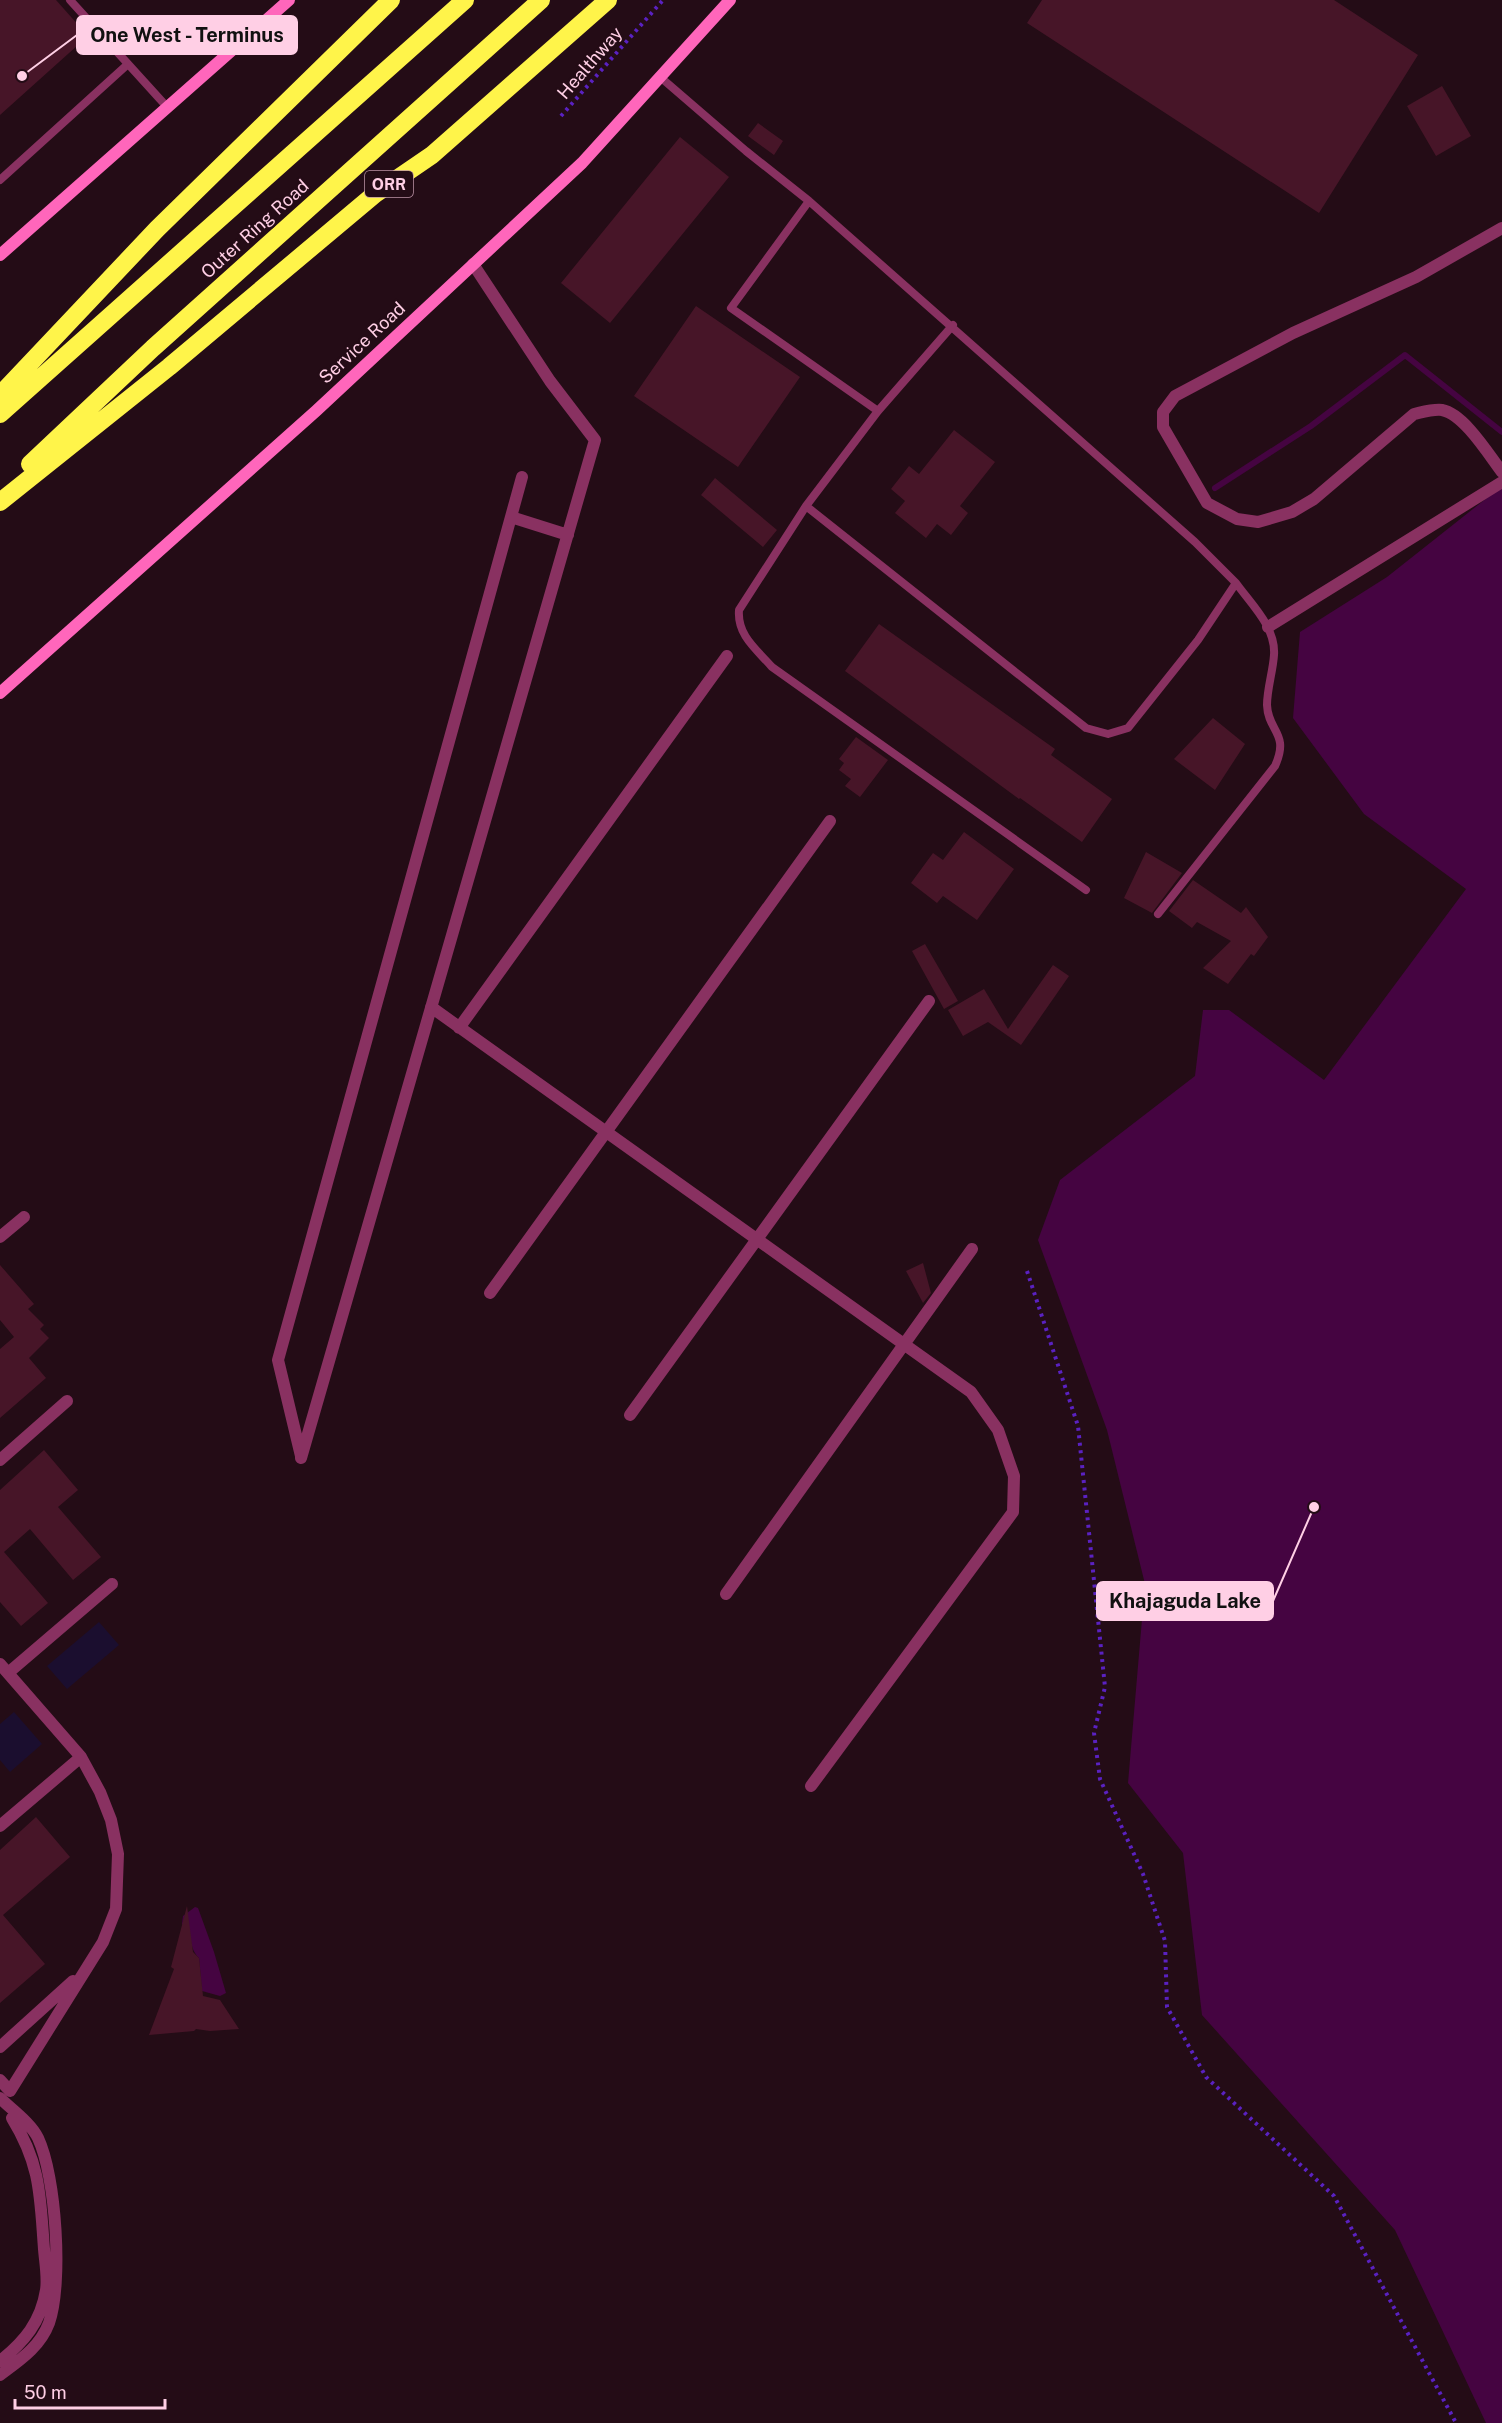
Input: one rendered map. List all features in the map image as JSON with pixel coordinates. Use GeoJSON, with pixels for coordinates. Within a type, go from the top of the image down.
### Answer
{"type":"FeatureCollection","features":[{"type":"Feature","properties":{"kind":"highway"},"geometry":{"type":"LineString","coordinates":[[0,395],[157,229],[391,0]]}},
{"type":"Feature","properties":{"kind":"highway","name":"Outer Ring Road"},"geometry":{"type":"LineString","coordinates":[[0,414],[465,0]]}},
{"type":"Feature","properties":{"kind":"highway","name":"Outer Ring Road"},"geometry":{"type":"LineString","coordinates":[[0,492],[153,348],[541,0]]}},
{"type":"Feature","properties":{"kind":"highway","name":"ORR"},"geometry":{"type":"LineString","coordinates":[[0,502],[169,367],[375,194],[432,155],[608,0]]}},
{"type":"Feature","properties":{"kind":"main road"},"geometry":{"type":"LineString","coordinates":[[0,255],[289,0]]}},
{"type":"Feature","properties":{"kind":"main road","name":"Service Road"},"geometry":{"type":"LineString","coordinates":[[0,693],[307,419],[582,163],[730,0]]}},
{"type":"Feature","properties":{"kind":"street"},"geometry":{"type":"LineString","coordinates":[[1502,228],[1416,277],[1293,333],[1175,396],[1163,412],[1163,427],[1207,503],[1237,519],[1258,522],[1292,512],[1314,499],[1414,414],[1430,410],[1444,410],[1461,421],[1502,472]]}},
{"type":"Feature","properties":{"kind":"street"},"geometry":{"type":"LineString","coordinates":[[473,264],[550,381],[595,440],[302,1458],[278,1360],[522,477]]}},
{"type":"Feature","properties":{"kind":"street"},"geometry":{"type":"LineString","coordinates":[[1268,627],[1502,482]]}},
{"type":"Feature","properties":{"kind":"street"},"geometry":{"type":"LineString","coordinates":[[511,517],[568,535]]}},
{"type":"Feature","properties":{"kind":"street"},"geometry":{"type":"LineString","coordinates":[[459,1028],[727,656]]}},
{"type":"Feature","properties":{"kind":"street"},"geometry":{"type":"LineString","coordinates":[[490,1293],[830,821]]}},
{"type":"Feature","properties":{"kind":"street"},"geometry":{"type":"LineString","coordinates":[[630,1415],[929,1001]]}},
{"type":"Feature","properties":{"kind":"street"},"geometry":{"type":"LineString","coordinates":[[431,1007],[971,1392],[998,1430],[1014,1476],[1013,1512],[811,1786]]}},
{"type":"Feature","properties":{"kind":"street"},"geometry":{"type":"LineString","coordinates":[[0,1238],[24,1216]]}},
{"type":"Feature","properties":{"kind":"street"},"geometry":{"type":"LineString","coordinates":[[726,1594],[972,1249]]}},
{"type":"Feature","properties":{"kind":"street"},"geometry":{"type":"LineString","coordinates":[[0,1460],[67,1401]]}},
{"type":"Feature","properties":{"kind":"street"},"geometry":{"type":"LineString","coordinates":[[4,2096],[103,1942],[116,1909],[118,1854],[111,1820],[100,1792],[81,1757],[4,1669],[112,1584]]}},
{"type":"Feature","properties":{"kind":"street"},"geometry":{"type":"LineString","coordinates":[[0,1826],[81,1757]]}},
{"type":"Feature","properties":{"kind":"street"},"geometry":{"type":"LineString","coordinates":[[0,2047],[86,1971]]}},
{"type":"Feature","properties":{"kind":"street"},"geometry":{"type":"LineString","coordinates":[[0,2080],[4,2096],[29,2144],[40,2185],[46,2290],[36,2321],[22,2344],[0,2361]]}},
{"type":"Feature","properties":{"kind":"street"},"geometry":{"type":"LineString","coordinates":[[0,2375],[31,2353],[49,2324],[56,2289],[52,2183],[37,2136],[4,2096]]}},
{"type":"Feature","properties":{"kind":"lane"},"geometry":{"type":"LineString","coordinates":[[70,0],[168,108]]}},
{"type":"Feature","properties":{"kind":"lane"},"geometry":{"type":"LineString","coordinates":[[0,180],[128,64]]}},
{"type":"Feature","properties":{"kind":"lane"},"geometry":{"type":"LineString","coordinates":[[659,76],[953,325],[1196,542],[1236,583],[1268,627],[1274,653],[1267,705],[1270,719],[1281,744],[1280,755],[1275,766],[1158,914]]}},
{"type":"Feature","properties":{"kind":"lane"},"geometry":{"type":"LineString","coordinates":[[809,201],[731,308],[878,411]]}},
{"type":"Feature","properties":{"kind":"lane"},"geometry":{"type":"LineString","coordinates":[[953,325],[878,411],[806,506],[739,610],[738,621],[742,634],[772,666],[1086,890]]}},
{"type":"Feature","properties":{"kind":"lane"},"geometry":{"type":"LineString","coordinates":[[806,506],[1086,728],[1108,734],[1128,728],[1143,711],[1198,640],[1236,583]]}},
{"type":"Feature","properties":{"kind":"path","name":"Healthway"},"geometry":{"type":"LineString","coordinates":[[561,116],[663,0]]}},
{"type":"Feature","properties":{"kind":"path"},"geometry":{"type":"LineString","coordinates":[[1027,1271],[1078,1426],[1105,1687],[1094,1733],[1100,1779],[1143,1874],[1165,1941],[1167,2007],[1206,2077],[1334,2196],[1456,2423]]}},
{"type":"Feature","properties":{"kind":"shaded area"},"geometry":{"type":"Polygon","coordinates":[[[1502,486],[1502,2423],[1486,2423],[1395,2230],[1202,2015],[1183,1853],[1128,1783],[1145,1584],[1107,1430],[1038,1240],[1060,1180],[1195,1076],[1203,1010],[1229,1010],[1324,1080],[1466,889],[1364,814],[1293,718],[1300,632],[1387,577],[1502,486]]]}},
{"type":"Feature","properties":{"kind":"shaded area"},"geometry":{"type":"Polygon","coordinates":[[[99,1622],[119,1645],[67,1689],[47,1666],[99,1622]]]}},
{"type":"Feature","properties":{"kind":"shaded area"},"geometry":{"type":"Polygon","coordinates":[[[14,1712],[42,1744],[10,1772],[0,1760],[0,1724],[14,1712]]]}},
{"type":"Feature","properties":{"kind":"shaded area"},"geometry":{"type":"Polygon","coordinates":[[[195,1907],[198,1908],[214,1952],[226,1993],[220,1996],[202,1991],[199,1958],[182,1924],[183,1916],[195,1907]]]}},
{"type":"Feature","properties":{"kind":"building"},"geometry":{"type":"Polygon","coordinates":[[[0,0],[56,0],[88,36],[0,115],[0,0]]]}},
{"type":"Feature","properties":{"kind":"building"},"geometry":{"type":"Polygon","coordinates":[[[1042,0],[1334,0],[1418,55],[1319,213],[1027,23],[1042,0]]]}},
{"type":"Feature","properties":{"kind":"building"},"geometry":{"type":"Polygon","coordinates":[[[1442,86],[1471,136],[1436,156],[1407,106],[1442,86]]]}},
{"type":"Feature","properties":{"kind":"building"},"geometry":{"type":"Polygon","coordinates":[[[758,123],[783,141],[774,155],[748,136],[758,123]]]}},
{"type":"Feature","properties":{"kind":"building"},"geometry":{"type":"Polygon","coordinates":[[[680,137],[729,177],[610,323],[561,283],[680,137]]]}},
{"type":"Feature","properties":{"kind":"building"},"geometry":{"type":"Polygon","coordinates":[[[696,306],[800,377],[738,467],[634,396],[696,306]]]}},
{"type":"Feature","properties":{"kind":"building"},"geometry":{"type":"Polygon","coordinates":[[[954,430],[995,462],[960,506],[968,513],[951,535],[937,524],[926,538],[895,513],[905,501],[891,489],[909,466],[919,474],[954,430]]]}},
{"type":"Feature","properties":{"kind":"building"},"geometry":{"type":"Polygon","coordinates":[[[715,478],[777,530],[763,547],[701,495],[715,478]]]}},
{"type":"Feature","properties":{"kind":"building"},"geometry":{"type":"Polygon","coordinates":[[[879,624],[1055,749],[1051,755],[1112,799],[1082,842],[1019,799],[845,671],[879,624]]]}},
{"type":"Feature","properties":{"kind":"building"},"geometry":{"type":"Polygon","coordinates":[[[1213,718],[1245,744],[1215,790],[1174,759],[1213,718]]]}},
{"type":"Feature","properties":{"kind":"building"},"geometry":{"type":"Polygon","coordinates":[[[856,737],[888,760],[860,797],[845,786],[851,779],[839,770],[844,763],[839,759],[856,737]]]}},
{"type":"Feature","properties":{"kind":"building"},"geometry":{"type":"Polygon","coordinates":[[[964,832],[1014,869],[977,920],[943,896],[937,903],[911,883],[933,853],[943,860],[964,832]]]}},
{"type":"Feature","properties":{"kind":"building"},"geometry":{"type":"Polygon","coordinates":[[[1146,852],[1182,873],[1152,913],[1124,898],[1146,852]]]}},
{"type":"Feature","properties":{"kind":"building"},"geometry":{"type":"Polygon","coordinates":[[[1193,880],[1241,913],[1246,907],[1268,937],[1254,956],[1251,954],[1228,984],[1203,968],[1231,941],[1197,922],[1192,928],[1169,911],[1193,880]]]}},
{"type":"Feature","properties":{"kind":"building"},"geometry":{"type":"Polygon","coordinates":[[[925,944],[958,1001],[944,1009],[912,951],[925,944]]]}},
{"type":"Feature","properties":{"kind":"building"},"geometry":{"type":"Polygon","coordinates":[[[1053,965],[1069,976],[1021,1045],[988,1022],[963,1036],[948,1010],[984,989],[1008,1029],[1053,965]]]}},
{"type":"Feature","properties":{"kind":"building"},"geometry":{"type":"Polygon","coordinates":[[[923,1263],[931,1293],[923,1303],[906,1271],[923,1263]]]}},
{"type":"Feature","properties":{"kind":"building"},"geometry":{"type":"Polygon","coordinates":[[[0,1265],[34,1304],[28,1309],[44,1325],[40,1329],[49,1338],[29,1358],[46,1378],[0,1418],[0,1349],[14,1337],[0,1320],[0,1265]]]}},
{"type":"Feature","properties":{"kind":"building"},"geometry":{"type":"Polygon","coordinates":[[[44,1450],[78,1490],[58,1507],[101,1557],[73,1580],[30,1529],[4,1552],[48,1603],[21,1626],[0,1602],[0,1490],[44,1450]]]}},
{"type":"Feature","properties":{"kind":"building"},"geometry":{"type":"Polygon","coordinates":[[[36,1817],[70,1857],[3,1915],[45,1964],[0,2003],[0,1850],[36,1817]]]}},
{"type":"Feature","properties":{"kind":"building"},"geometry":{"type":"Polygon","coordinates":[[[187,1906],[193,1952],[199,1958],[203,1996],[220,2000],[239,2029],[210,2031],[196,2029],[149,2035],[174,1969],[171,1967],[187,1906]]]}},
{"type":"Feature","properties":{"kind":"waterway"},"geometry":{"type":"LineString","coordinates":[[1215,488],[1311,426],[1405,355],[1502,432]]}},
{"type":"Feature","properties":{"kind":"place","name":"One West - Terminus"},"geometry":{"type":"Point","coordinates":[22,76]}},
{"type":"Feature","properties":{"kind":"place","name":"Khajaguda Lake"},"geometry":{"type":"Point","coordinates":[1314,1507]}}]}
